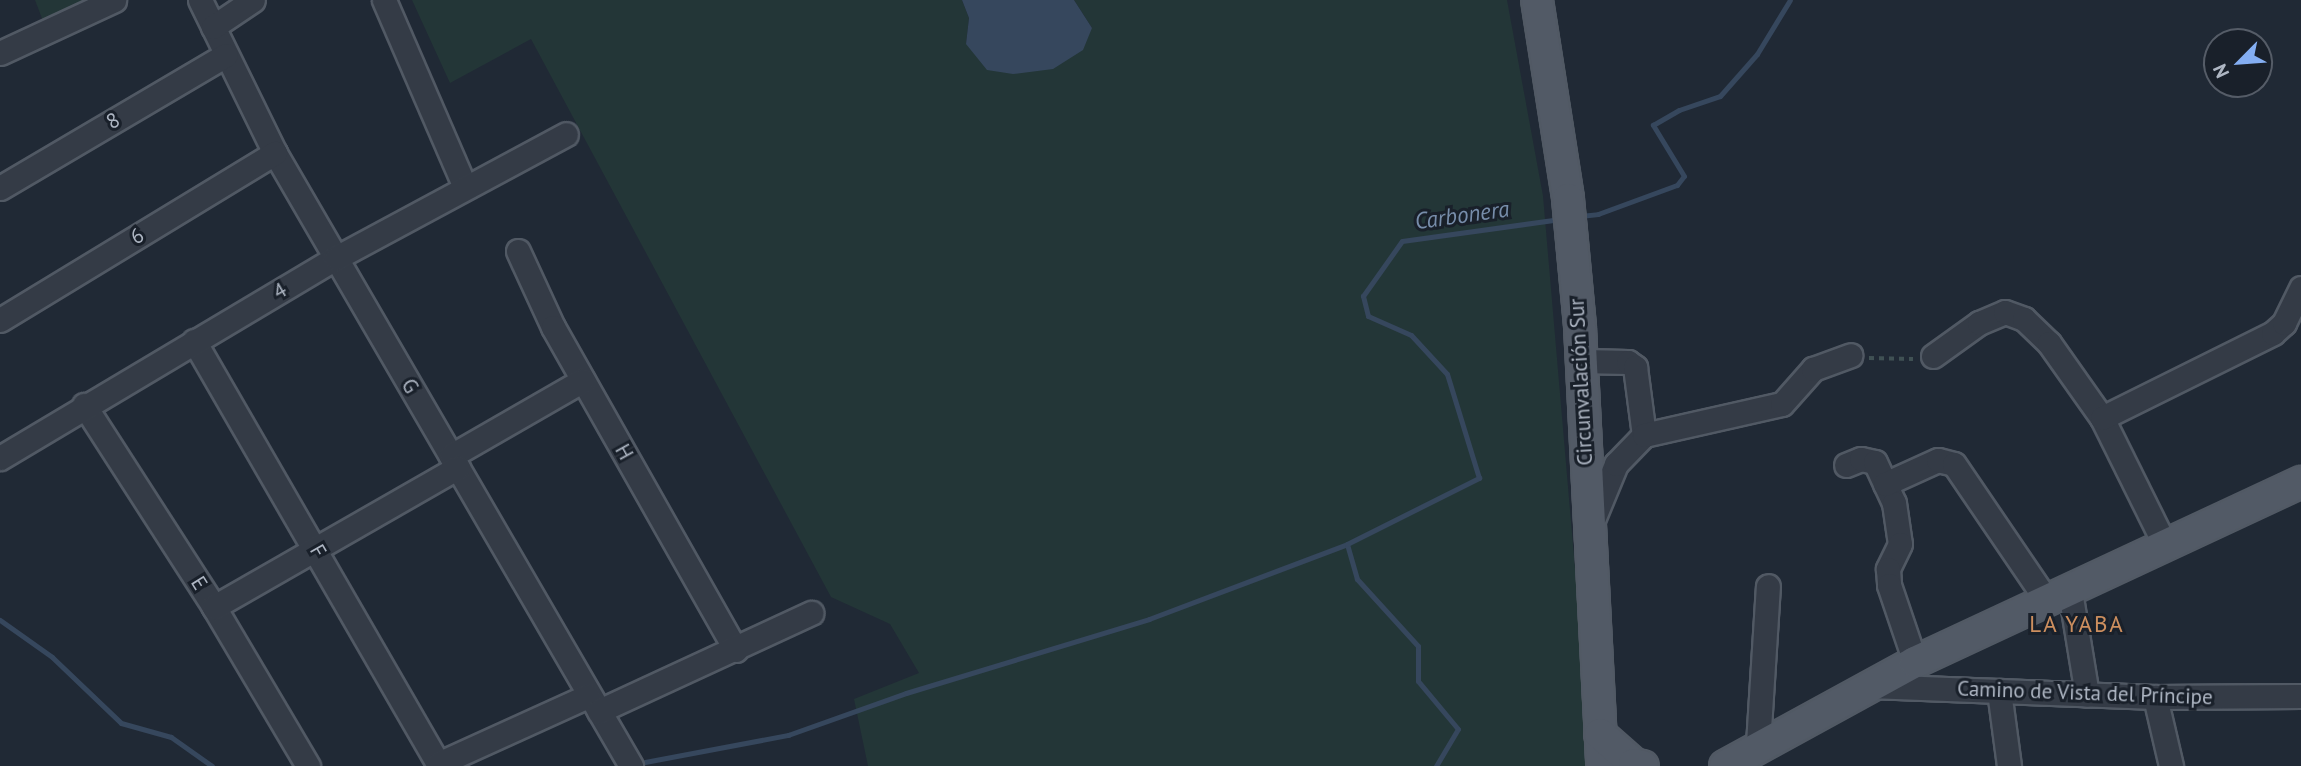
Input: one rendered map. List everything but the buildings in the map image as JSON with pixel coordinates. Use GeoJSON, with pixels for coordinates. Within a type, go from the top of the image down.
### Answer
{"type":"FeatureCollection","features":[{"type":"Feature","properties":{"kind":"main road","name":"Circunvalación Sur"},"geometry":{"type":"LineString","coordinates":[[1537,0],[1569,213],[1581,361],[1604,755]]}},
{"type":"Feature","properties":{"kind":"main road"},"geometry":{"type":"LineString","coordinates":[[1725,766],[1754,747],[1914,662],[2301,482]]}},
{"type":"Feature","properties":{"kind":"main road"},"geometry":{"type":"LineString","coordinates":[[1703,766],[1754,747]]}},
{"type":"Feature","properties":{"kind":"main road"},"geometry":{"type":"LineString","coordinates":[[1604,755],[1643,766]]}},
{"type":"Feature","properties":{"kind":"street"},"geometry":{"type":"LineString","coordinates":[[0,53],[114,0]]}},
{"type":"Feature","properties":{"kind":"street","name":"G"},"geometry":{"type":"LineString","coordinates":[[200,0],[275,153],[631,766]]}},
{"type":"Feature","properties":{"kind":"street"},"geometry":{"type":"LineString","coordinates":[[213,26],[253,0]]}},
{"type":"Feature","properties":{"kind":"street"},"geometry":{"type":"LineString","coordinates":[[384,0],[464,185]]}},
{"type":"Feature","properties":{"kind":"street","name":"8"},"geometry":{"type":"LineString","coordinates":[[0,188],[226,55]]}},
{"type":"Feature","properties":{"kind":"street","name":"4"},"geometry":{"type":"LineString","coordinates":[[0,458],[84,405],[336,258],[464,185],[566,134]]}},
{"type":"Feature","properties":{"kind":"street","name":"6"},"geometry":{"type":"LineString","coordinates":[[0,320],[275,153]]}},
{"type":"Feature","properties":{"kind":"street","name":"H"},"geometry":{"type":"LineString","coordinates":[[518,251],[583,380],[736,650]]}},
{"type":"Feature","properties":{"kind":"street"},"geometry":{"type":"LineString","coordinates":[[2102,418],[2273,333],[2284,323],[2301,288]]}},
{"type":"Feature","properties":{"kind":"street"},"geometry":{"type":"LineString","coordinates":[[1933,356],[1988,319],[2005,312],[2024,318],[2049,343],[2102,418],[2166,547]]}},
{"type":"Feature","properties":{"kind":"street","name":"F"},"geometry":{"type":"LineString","coordinates":[[194,341],[317,550],[438,764],[593,704]]}},
{"type":"Feature","properties":{"kind":"street"},"geometry":{"type":"LineString","coordinates":[[1590,529],[1616,464],[1644,435],[1782,404],[1813,369],[1851,355]]}},
{"type":"Feature","properties":{"kind":"street"},"geometry":{"type":"LineString","coordinates":[[1581,361],[1628,362],[1635,367],[1644,435]]}},
{"type":"Feature","properties":{"kind":"street"},"geometry":{"type":"LineString","coordinates":[[214,607],[317,550],[583,380]]}},
{"type":"Feature","properties":{"kind":"street","name":"E"},"geometry":{"type":"LineString","coordinates":[[84,405],[214,607],[308,766]]}},
{"type":"Feature","properties":{"kind":"street"},"geometry":{"type":"LineString","coordinates":[[1846,465],[1861,459],[1875,462],[1894,503],[1899,536],[1888,569],[1889,585],[1914,662]]}},
{"type":"Feature","properties":{"kind":"street"},"geometry":{"type":"LineString","coordinates":[[1885,484],[1938,460],[1954,464],[2059,596],[2087,695]]}},
{"type":"Feature","properties":{"kind":"street"},"geometry":{"type":"LineString","coordinates":[[1754,747],[1768,586]]}},
{"type":"Feature","properties":{"kind":"street"},"geometry":{"type":"LineString","coordinates":[[593,704],[736,650],[811,613]]}},
{"type":"Feature","properties":{"kind":"street","name":"Camino de Vista del Príncipe"},"geometry":{"type":"LineString","coordinates":[[1870,686],[2155,697],[2301,696]]}},
{"type":"Feature","properties":{"kind":"street"},"geometry":{"type":"LineString","coordinates":[[1999,691],[2009,766]]}},
{"type":"Feature","properties":{"kind":"street"},"geometry":{"type":"LineString","coordinates":[[2155,697],[2171,766]]}},
{"type":"Feature","properties":{"kind":"path"},"geometry":{"type":"LineString","coordinates":[[1851,355],[1882,360],[1933,356]]}},
{"type":"Feature","properties":{"kind":"shaded area"},"geometry":{"type":"Polygon","coordinates":[[[35,0],[87,0],[43,21],[35,0]]]}},
{"type":"Feature","properties":{"kind":"shaded area"},"geometry":{"type":"Polygon","coordinates":[[[412,0],[962,0],[969,18],[966,44],[1092,28],[1074,0],[1507,0],[1543,196],[1592,766],[868,766],[854,699],[919,673],[890,624],[831,597],[531,39],[450,83],[412,0]]]}},
{"type":"Feature","properties":{"kind":"water"},"geometry":{"type":"Polygon","coordinates":[[[962,0],[1074,0],[1092,28],[1083,50],[1053,69],[1013,74],[987,70],[966,44],[969,18],[962,0]]]}},
{"type":"Feature","properties":{"kind":"waterway","name":"Carbonera"},"geometry":{"type":"LineString","coordinates":[[1580,216],[1598,214],[1677,185],[1684,176],[1653,125],[1679,110],[1720,96],[1757,54],[1790,0]]}},
{"type":"Feature","properties":{"kind":"waterway","name":"Carbonera"},"geometry":{"type":"LineString","coordinates":[[1436,766],[1458,729],[1418,681],[1418,646],[1357,579],[1347,544],[1479,478],[1447,374],[1411,335],[1368,316],[1363,296],[1402,241],[1560,219]]}},
{"type":"Feature","properties":{"kind":"waterway"},"geometry":{"type":"LineString","coordinates":[[645,762],[788,735],[906,693],[1149,619],[1347,544]]}},
{"type":"Feature","properties":{"kind":"waterway"},"geometry":{"type":"LineString","coordinates":[[0,620],[52,657],[121,723],[171,737],[212,766]]}},
{"type":"Feature","properties":{"kind":"district","name":"LA YABA"},"geometry":{"type":"Point","coordinates":[2077,624]}}]}
